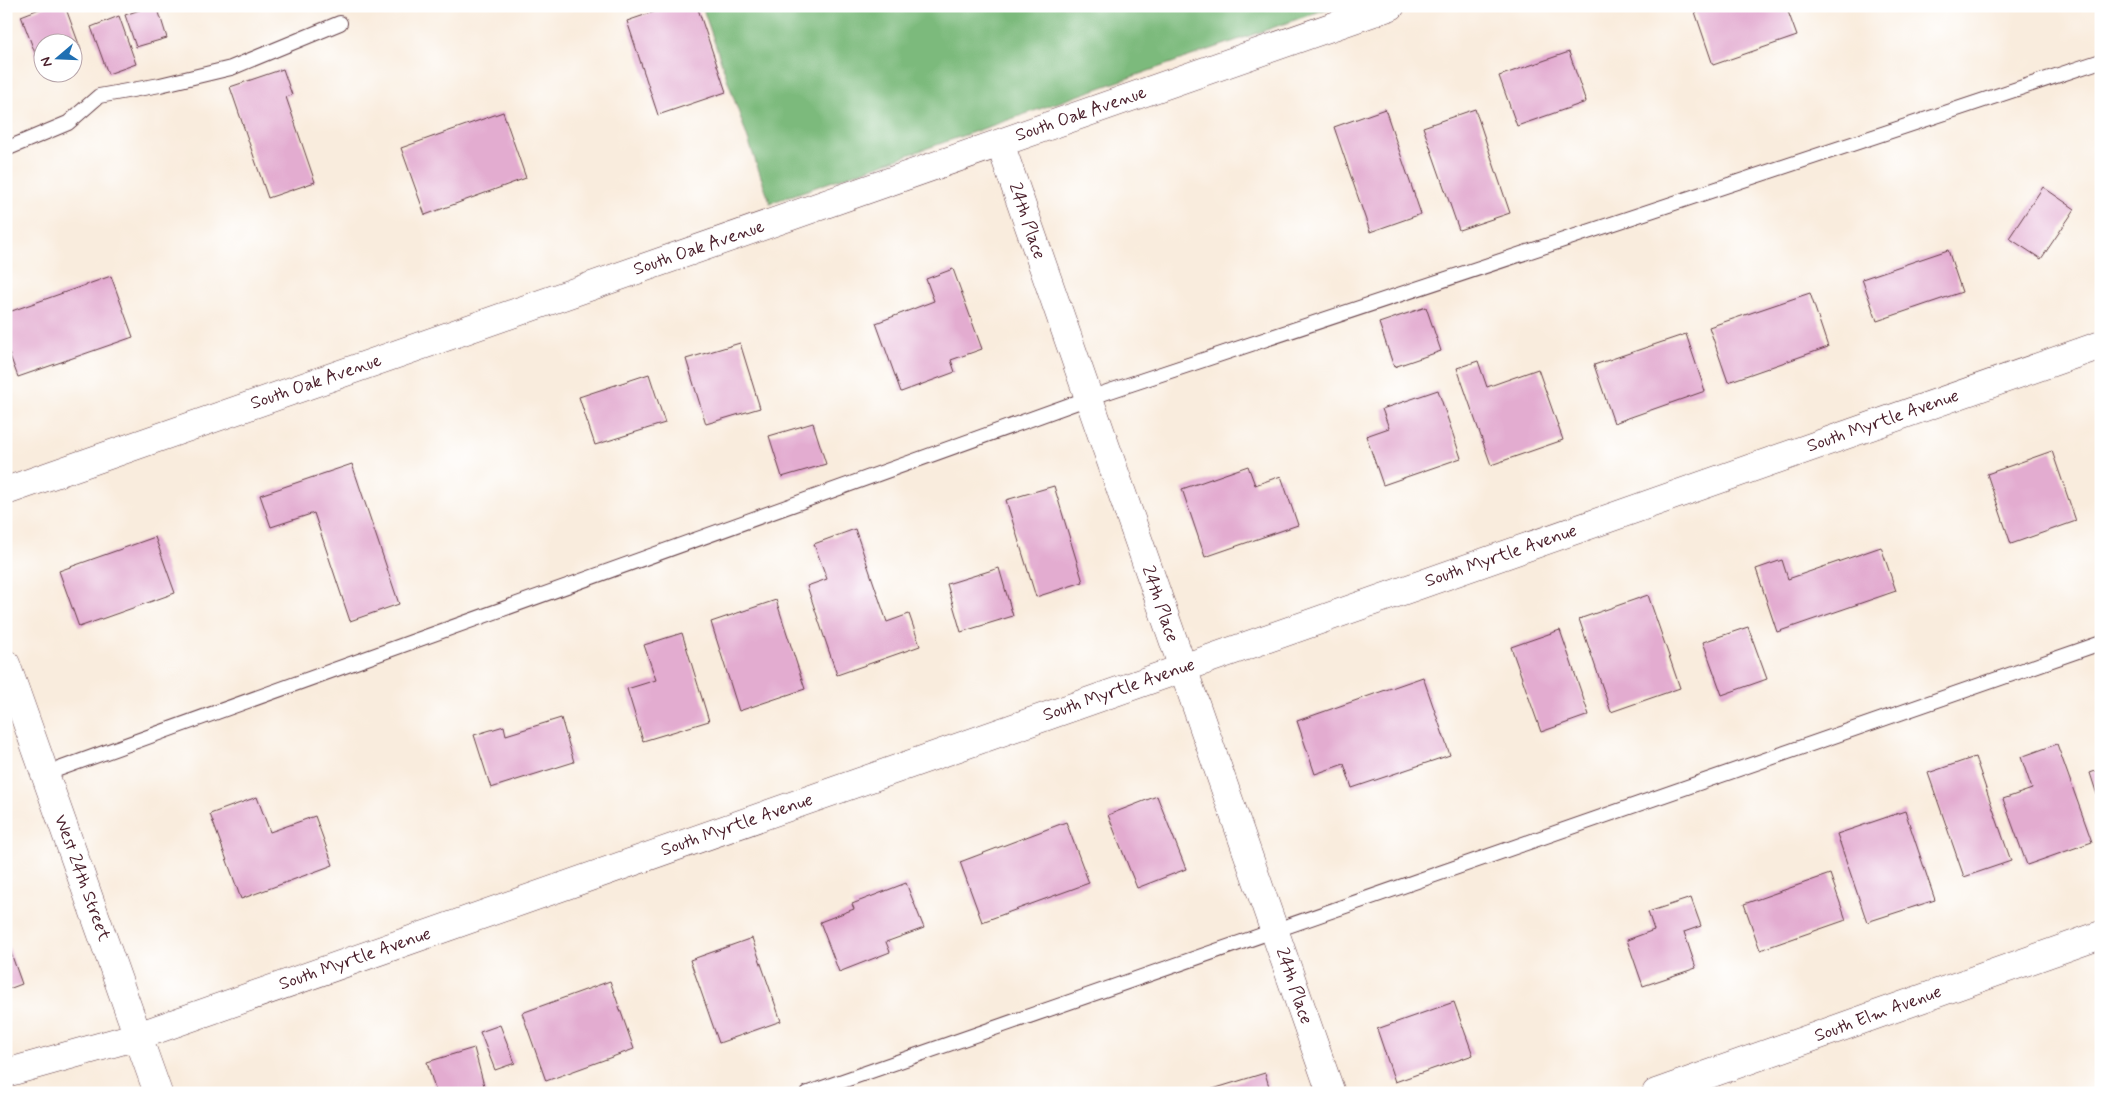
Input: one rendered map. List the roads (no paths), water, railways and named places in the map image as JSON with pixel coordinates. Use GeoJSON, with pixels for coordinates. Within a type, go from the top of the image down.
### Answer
{"type":"FeatureCollection","features":[{"type":"Feature","properties":{"kind":"street","name":"South Oak Avenue"},"geometry":{"type":"LineString","coordinates":[[6,491],[1391,6]]}},
{"type":"Feature","properties":{"kind":"street","name":"24th Place"},"geometry":{"type":"LineString","coordinates":[[1000,143],[1331,1093]]}},
{"type":"Feature","properties":{"kind":"street","name":"South Myrtle Avenue"},"geometry":{"type":"LineString","coordinates":[[6,1073],[138,1036],[2101,345]]}},
{"type":"Feature","properties":{"kind":"street","name":"West 24th Street"},"geometry":{"type":"LineString","coordinates":[[6,664],[158,1093]]}},
{"type":"Feature","properties":{"kind":"street","name":"South Elm Avenue"},"geometry":{"type":"LineString","coordinates":[[1656,1093],[2101,935]]}},
{"type":"Feature","properties":{"kind":"lane"},"geometry":{"type":"LineString","coordinates":[[6,149],[68,123],[99,96],[160,85],[231,68],[340,23]]}},
{"type":"Feature","properties":{"kind":"lane"},"geometry":{"type":"LineString","coordinates":[[46,774],[1089,398],[2101,61]]}},
{"type":"Feature","properties":{"kind":"lane"},"geometry":{"type":"LineString","coordinates":[[808,1093],[2101,643]]}}]}
